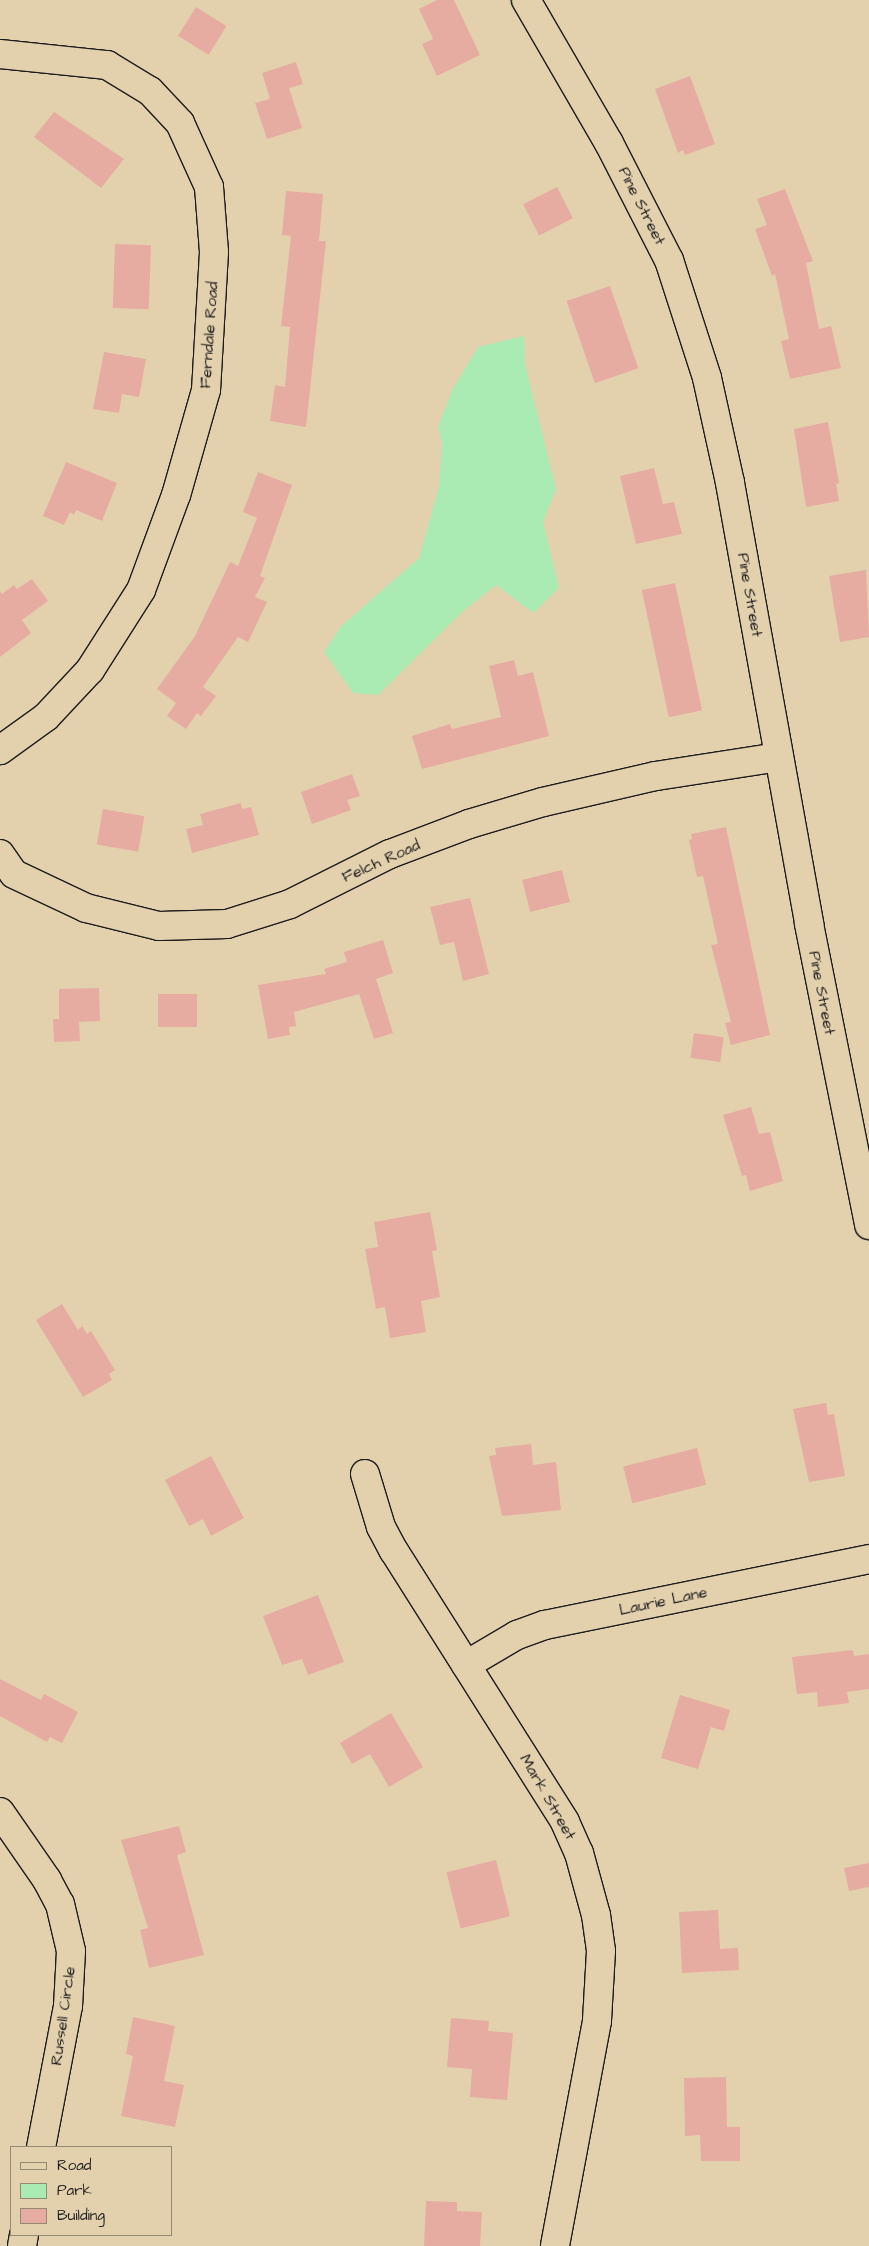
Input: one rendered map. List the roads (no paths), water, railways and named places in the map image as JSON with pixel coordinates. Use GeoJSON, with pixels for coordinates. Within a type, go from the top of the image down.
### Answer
{"type":"FeatureCollection","features":[{"type":"Feature","properties":{"kind":"street","name":"Pine Street"},"geometry":{"type":"LineString","coordinates":[[526,0],[642,206],[669,260],[692,327],[723,447],[779,757],[869,1225]]}},
{"type":"Feature","properties":{"kind":"street","name":"Ferndale Road"},"geometry":{"type":"LineString","coordinates":[[0,54],[107,65],[150,91],[180,123],[209,187],[214,252],[206,390],[176,495],[141,590],[90,670],[46,717],[0,750]]}},
{"type":"Feature","properties":{"kind":"street","name":"Felch Road"},"geometry":{"type":"LineString","coordinates":[[4,872],[86,908],[159,926],[227,924],[290,904],[390,854],[469,824],[543,802],[656,776],[779,757]]}},
{"type":"Feature","properties":{"kind":"street","name":"Mark Street"},"geometry":{"type":"LineString","coordinates":[[365,1474],[381,1527],[565,1822],[579,1853],[596,1915],[601,1951],[598,2021],[555,2246]]}},
{"type":"Feature","properties":{"kind":"street","name":"Laurie Lane"},"geometry":{"type":"LineString","coordinates":[[466,1666],[517,1635],[544,1625],[869,1559]]}},
{"type":"Feature","properties":{"kind":"street","name":"Russell Circle"},"geometry":{"type":"LineString","coordinates":[[0,1812],[47,1880],[60,1904],[71,1951],[68,2006],[41,2146]]}}]}
